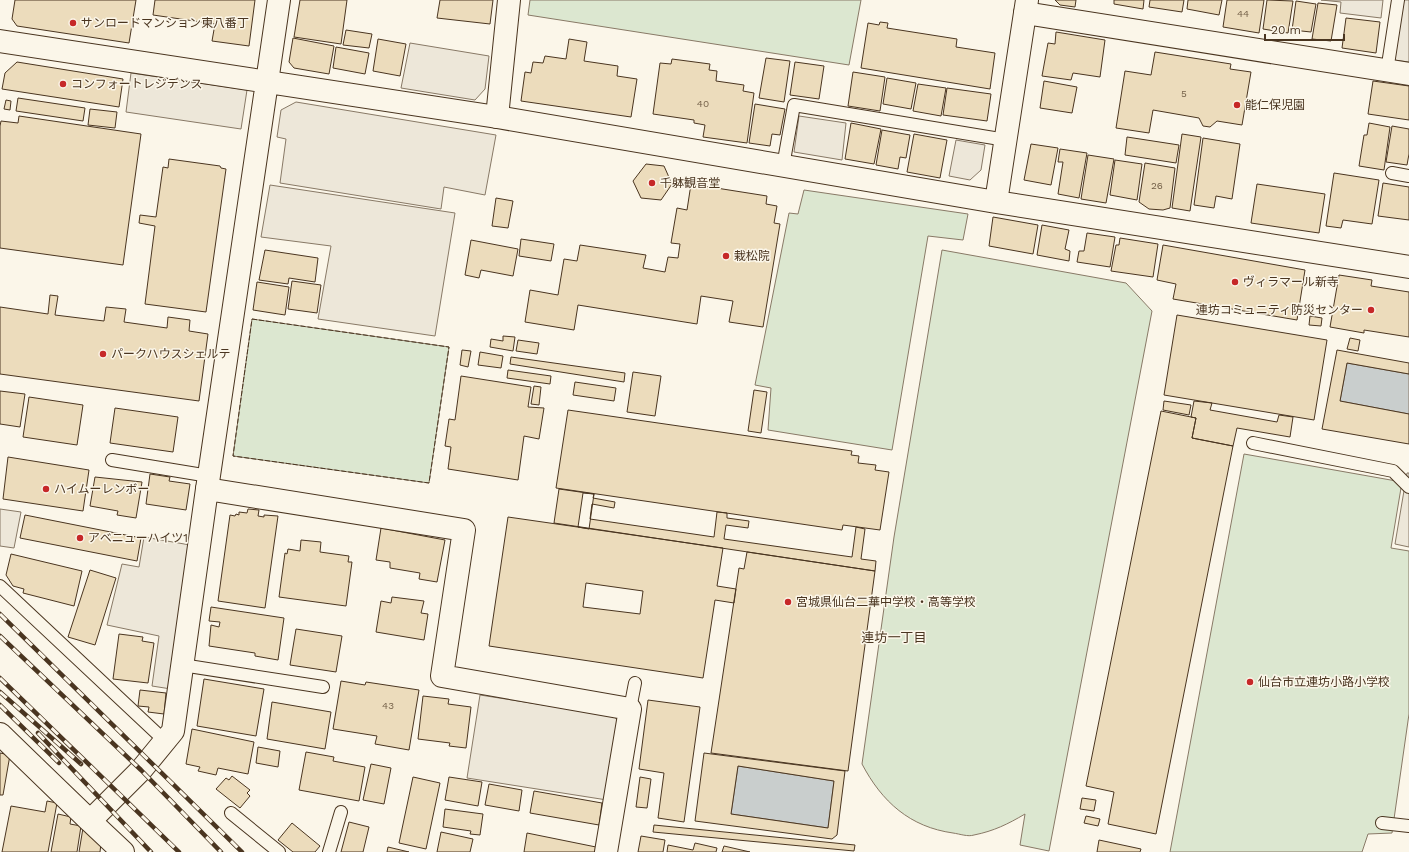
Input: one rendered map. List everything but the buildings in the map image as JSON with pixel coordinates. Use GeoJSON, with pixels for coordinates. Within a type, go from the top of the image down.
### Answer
{"type":"FeatureCollection","features":[{"type":"Feature","properties":{"kind":"street"},"geometry":{"type":"LineString","coordinates":[[90,821],[141,770],[173,731],[279,0]]}},
{"type":"Feature","properties":{"kind":"street"},"geometry":{"type":"LineString","coordinates":[[497,117],[509,0]]}},
{"type":"Feature","properties":{"kind":"street"},"geometry":{"type":"LineString","coordinates":[[996,202],[1026,6],[1409,74]]}},
{"type":"Feature","properties":{"kind":"street"},"geometry":{"type":"LineString","coordinates":[[0,41],[497,117],[996,202],[1409,267]]}},
{"type":"Feature","properties":{"kind":"street"},"geometry":{"type":"LineString","coordinates":[[208,482],[464,530],[442,676],[630,709],[606,852]]}},
{"type":"Feature","properties":{"kind":"street"},"geometry":{"type":"LineString","coordinates":[[0,734],[123,852]]}},
{"type":"Feature","properties":{"kind":"lane"},"geometry":{"type":"LineString","coordinates":[[1388,71],[1398,0]]}},
{"type":"Feature","properties":{"kind":"lane"},"geometry":{"type":"LineString","coordinates":[[784,166],[794,105],[1006,140]]}},
{"type":"Feature","properties":{"kind":"lane"},"geometry":{"type":"LineString","coordinates":[[1392,173],[1409,176]]}},
{"type":"Feature","properties":{"kind":"lane"},"geometry":{"type":"LineString","coordinates":[[1253,443],[1393,471],[1409,487]]}},
{"type":"Feature","properties":{"kind":"lane"},"geometry":{"type":"LineString","coordinates":[[112,460],[208,482]]}},
{"type":"Feature","properties":{"kind":"lane"},"geometry":{"type":"LineString","coordinates":[[0,586],[165,741]]}},
{"type":"Feature","properties":{"kind":"lane"},"geometry":{"type":"LineString","coordinates":[[182,665],[323,687]]}},
{"type":"Feature","properties":{"kind":"lane"},"geometry":{"type":"LineString","coordinates":[[630,709],[635,683]]}},
{"type":"Feature","properties":{"kind":"lane"},"geometry":{"type":"LineString","coordinates":[[329,852],[341,812]]}},
{"type":"Feature","properties":{"kind":"lane"},"geometry":{"type":"LineString","coordinates":[[231,813],[279,852]]}},
{"type":"Feature","properties":{"kind":"lane"},"geometry":{"type":"LineString","coordinates":[[1382,823],[1409,826]]}},
{"type":"Feature","properties":{"kind":"green space"},"geometry":{"type":"Polygon","coordinates":[[[530,0],[861,0],[849,65],[528,15],[530,0]]]}},
{"type":"Feature","properties":{"kind":"green space"},"geometry":{"type":"Polygon","coordinates":[[[804,190],[968,214],[963,240],[928,236],[892,450],[768,430],[771,388],[755,385],[789,213],[798,214],[804,190]]]}},
{"type":"Feature","properties":{"kind":"green space"},"geometry":{"type":"Polygon","coordinates":[[[942,250],[1126,283],[1152,311],[1049,851],[1020,845],[1025,814],[1001,827],[972,836],[938,830],[923,825],[911,819],[888,801],[870,778],[862,764],[894,537],[942,250]]]}},
{"type":"Feature","properties":{"kind":"green space"},"geometry":{"type":"Polygon","coordinates":[[[252,319],[449,347],[429,483],[233,456],[252,319]]]}},
{"type":"Feature","properties":{"kind":"green space"},"geometry":{"type":"Polygon","coordinates":[[[1244,454],[1402,482],[1391,548],[1409,551],[1409,714],[1392,833],[1368,834],[1362,852],[1170,852],[1244,454]]]}},
{"type":"Feature","properties":{"kind":"shaded area"},"geometry":{"type":"Polygon","coordinates":[[[1321,0],[1383,0],[1381,18],[1340,13],[1341,2],[1321,0]]]}},
{"type":"Feature","properties":{"kind":"shaded area"},"geometry":{"type":"Polygon","coordinates":[[[1403,0],[1409,0],[1409,62],[1394,60],[1403,0]]]}},
{"type":"Feature","properties":{"kind":"shaded area"},"geometry":{"type":"Polygon","coordinates":[[[410,43],[489,56],[485,89],[475,100],[401,88],[410,43]]]}},
{"type":"Feature","properties":{"kind":"shaded area"},"geometry":{"type":"Polygon","coordinates":[[[131,73],[247,90],[241,129],[126,112],[131,73]]]}},
{"type":"Feature","properties":{"kind":"shaded area"},"geometry":{"type":"Polygon","coordinates":[[[296,102],[496,135],[485,195],[444,187],[441,209],[280,183],[286,139],[277,137],[281,110],[296,102]]]}},
{"type":"Feature","properties":{"kind":"shaded area"},"geometry":{"type":"Polygon","coordinates":[[[799,116],[846,123],[842,160],[794,152],[799,116]]]}},
{"type":"Feature","properties":{"kind":"shaded area"},"geometry":{"type":"Polygon","coordinates":[[[956,140],[985,145],[981,170],[970,180],[949,176],[956,140]]]}},
{"type":"Feature","properties":{"kind":"shaded area"},"geometry":{"type":"Polygon","coordinates":[[[270,185],[455,213],[435,336],[318,319],[331,246],[261,237],[270,185]]]}},
{"type":"Feature","properties":{"kind":"shaded area"},"geometry":{"type":"Polygon","coordinates":[[[1347,363],[1409,374],[1409,414],[1340,401],[1347,363]]]}},
{"type":"Feature","properties":{"kind":"shaded area"},"geometry":{"type":"Polygon","coordinates":[[[1407,473],[1409,473],[1409,547],[1395,544],[1407,473]]]}},
{"type":"Feature","properties":{"kind":"shaded area"},"geometry":{"type":"Polygon","coordinates":[[[0,509],[21,512],[14,548],[0,546],[0,509]]]}},
{"type":"Feature","properties":{"kind":"shaded area"},"geometry":{"type":"Polygon","coordinates":[[[144,537],[190,545],[171,689],[152,686],[159,636],[107,625],[122,564],[139,567],[144,537]]]}},
{"type":"Feature","properties":{"kind":"shaded area"},"geometry":{"type":"Polygon","coordinates":[[[480,695],[614,716],[620,724],[607,800],[467,778],[480,695]]]}},
{"type":"Feature","properties":{"kind":"shaded area"},"geometry":{"type":"Polygon","coordinates":[[[738,766],[834,781],[828,828],[731,814],[738,766]]]}},
{"type":"Feature","properties":{"kind":"railway"},"geometry":{"type":"LineString","coordinates":[[0,614],[242,852]]}},
{"type":"Feature","properties":{"kind":"railway"},"geometry":{"type":"LineString","coordinates":[[0,636],[141,770],[221,852]]}},
{"type":"Feature","properties":{"kind":"railway"},"geometry":{"type":"LineString","coordinates":[[0,678],[179,852]]}},
{"type":"Feature","properties":{"kind":"railway"},"geometry":{"type":"LineString","coordinates":[[0,692],[81,764]]}},
{"type":"Feature","properties":{"kind":"railway"},"geometry":{"type":"LineString","coordinates":[[0,705],[59,763]]}},
{"type":"Feature","properties":{"kind":"railway"},"geometry":{"type":"LineString","coordinates":[[38,733],[151,852]]}},
{"type":"Feature","properties":{"kind":"fence"},"geometry":{"type":"LineString","coordinates":[[252,319],[449,347],[429,483],[233,456],[252,319]]}},
{"type":"Feature","properties":{"kind":"place","name":"サンロードマンション東八番丁"},"geometry":{"type":"Point","coordinates":[73,23]}},
{"type":"Feature","properties":{"kind":"place","name":"コンフォートレジデンス"},"geometry":{"type":"Point","coordinates":[63,84]}},
{"type":"Feature","properties":{"kind":"place","name":"能仁保児園"},"geometry":{"type":"Point","coordinates":[1237,105]}},
{"type":"Feature","properties":{"kind":"place","name":"千躰観音堂"},"geometry":{"type":"Point","coordinates":[652,183]}},
{"type":"Feature","properties":{"kind":"place","name":"栽松院"},"geometry":{"type":"Point","coordinates":[726,256]}},
{"type":"Feature","properties":{"kind":"place","name":"ヴィラマール新寺"},"geometry":{"type":"Point","coordinates":[1235,282]}},
{"type":"Feature","properties":{"kind":"place","name":"連坊コミュニティ防災センター"},"geometry":{"type":"Point","coordinates":[1371,310]}},
{"type":"Feature","properties":{"kind":"place","name":"パークハウスシェルテ"},"geometry":{"type":"Point","coordinates":[103,354]}},
{"type":"Feature","properties":{"kind":"place","name":"ハイムーレンボー"},"geometry":{"type":"Point","coordinates":[46,489]}},
{"type":"Feature","properties":{"kind":"place","name":"アベニューハイツ1"},"geometry":{"type":"Point","coordinates":[80,538]}},
{"type":"Feature","properties":{"kind":"place","name":"宮城県仙台二華中学校・高等学校"},"geometry":{"type":"Point","coordinates":[788,602]}},
{"type":"Feature","properties":{"kind":"place","name":"仙台市立連坊小路小学校"},"geometry":{"type":"Point","coordinates":[1250,682]}},
{"type":"Feature","properties":{"kind":"district","name":"連坊一丁目"},"geometry":{"type":"Point","coordinates":[894,637]}}]}
